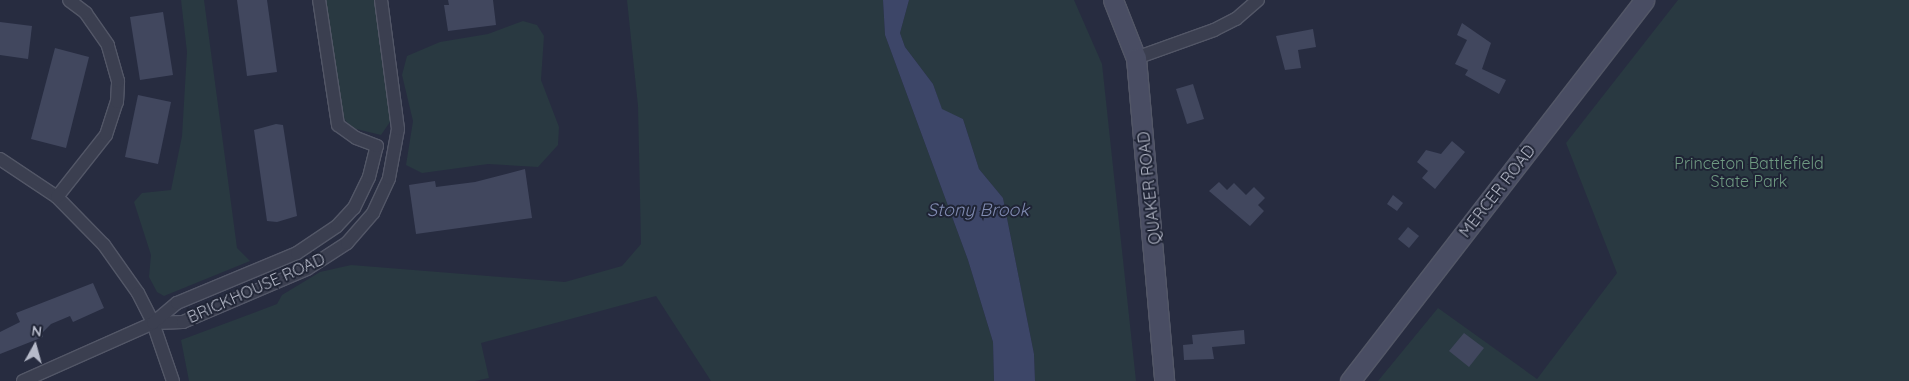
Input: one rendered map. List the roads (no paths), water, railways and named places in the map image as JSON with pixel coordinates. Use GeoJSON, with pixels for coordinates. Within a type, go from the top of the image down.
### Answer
{"type":"FeatureCollection","features":[{"type":"Feature","properties":{"kind":"main road","name":"QUAKER ROAD"},"geometry":{"type":"LineString","coordinates":[[1113,0],[1136,58],[1164,381]]}},
{"type":"Feature","properties":{"kind":"main road","name":"MERCER ROAD"},"geometry":{"type":"LineString","coordinates":[[1350,381],[1644,0]]}},
{"type":"Feature","properties":{"kind":"street"},"geometry":{"type":"LineString","coordinates":[[57,197],[106,135],[117,102],[118,81],[108,45],[86,13],[69,0]]}},
{"type":"Feature","properties":{"kind":"street"},"geometry":{"type":"LineString","coordinates":[[319,0],[338,125],[356,138],[377,146],[397,144]]}},
{"type":"Feature","properties":{"kind":"street","name":"BRICKHOUSE ROAD"},"geometry":{"type":"LineString","coordinates":[[153,323],[183,322],[307,269],[347,244],[362,228],[382,196],[397,144],[398,116],[381,0]]}},
{"type":"Feature","properties":{"kind":"street"},"geometry":{"type":"LineString","coordinates":[[1136,58],[1214,30],[1258,0]]}},
{"type":"Feature","properties":{"kind":"street","name":"BRICKHOUSE ROAD"},"geometry":{"type":"LineString","coordinates":[[153,323],[177,303],[297,253],[321,238],[348,215],[362,194],[377,146]]}},
{"type":"Feature","properties":{"kind":"street"},"geometry":{"type":"LineString","coordinates":[[0,159],[57,197],[104,245],[153,323],[173,381]]}},
{"type":"Feature","properties":{"kind":"street"},"geometry":{"type":"LineString","coordinates":[[348,215],[362,228]]}},
{"type":"Feature","properties":{"kind":"street"},"geometry":{"type":"LineString","coordinates":[[23,381],[153,323]]}},
{"type":"Feature","properties":{"kind":"water","name":"Stony Brook"},"geometry":{"type":"Polygon","coordinates":[[[883,0],[909,0],[900,33],[905,47],[933,84],[942,109],[963,119],[979,169],[1003,198],[1034,354],[1035,381],[994,381],[993,342],[968,260],[885,35],[883,0]]]}},
{"type":"Feature","properties":{"kind":"park label","name":"Princeton Battlefield State Park"},"geometry":{"type":"Point","coordinates":[1749,172]}}]}
